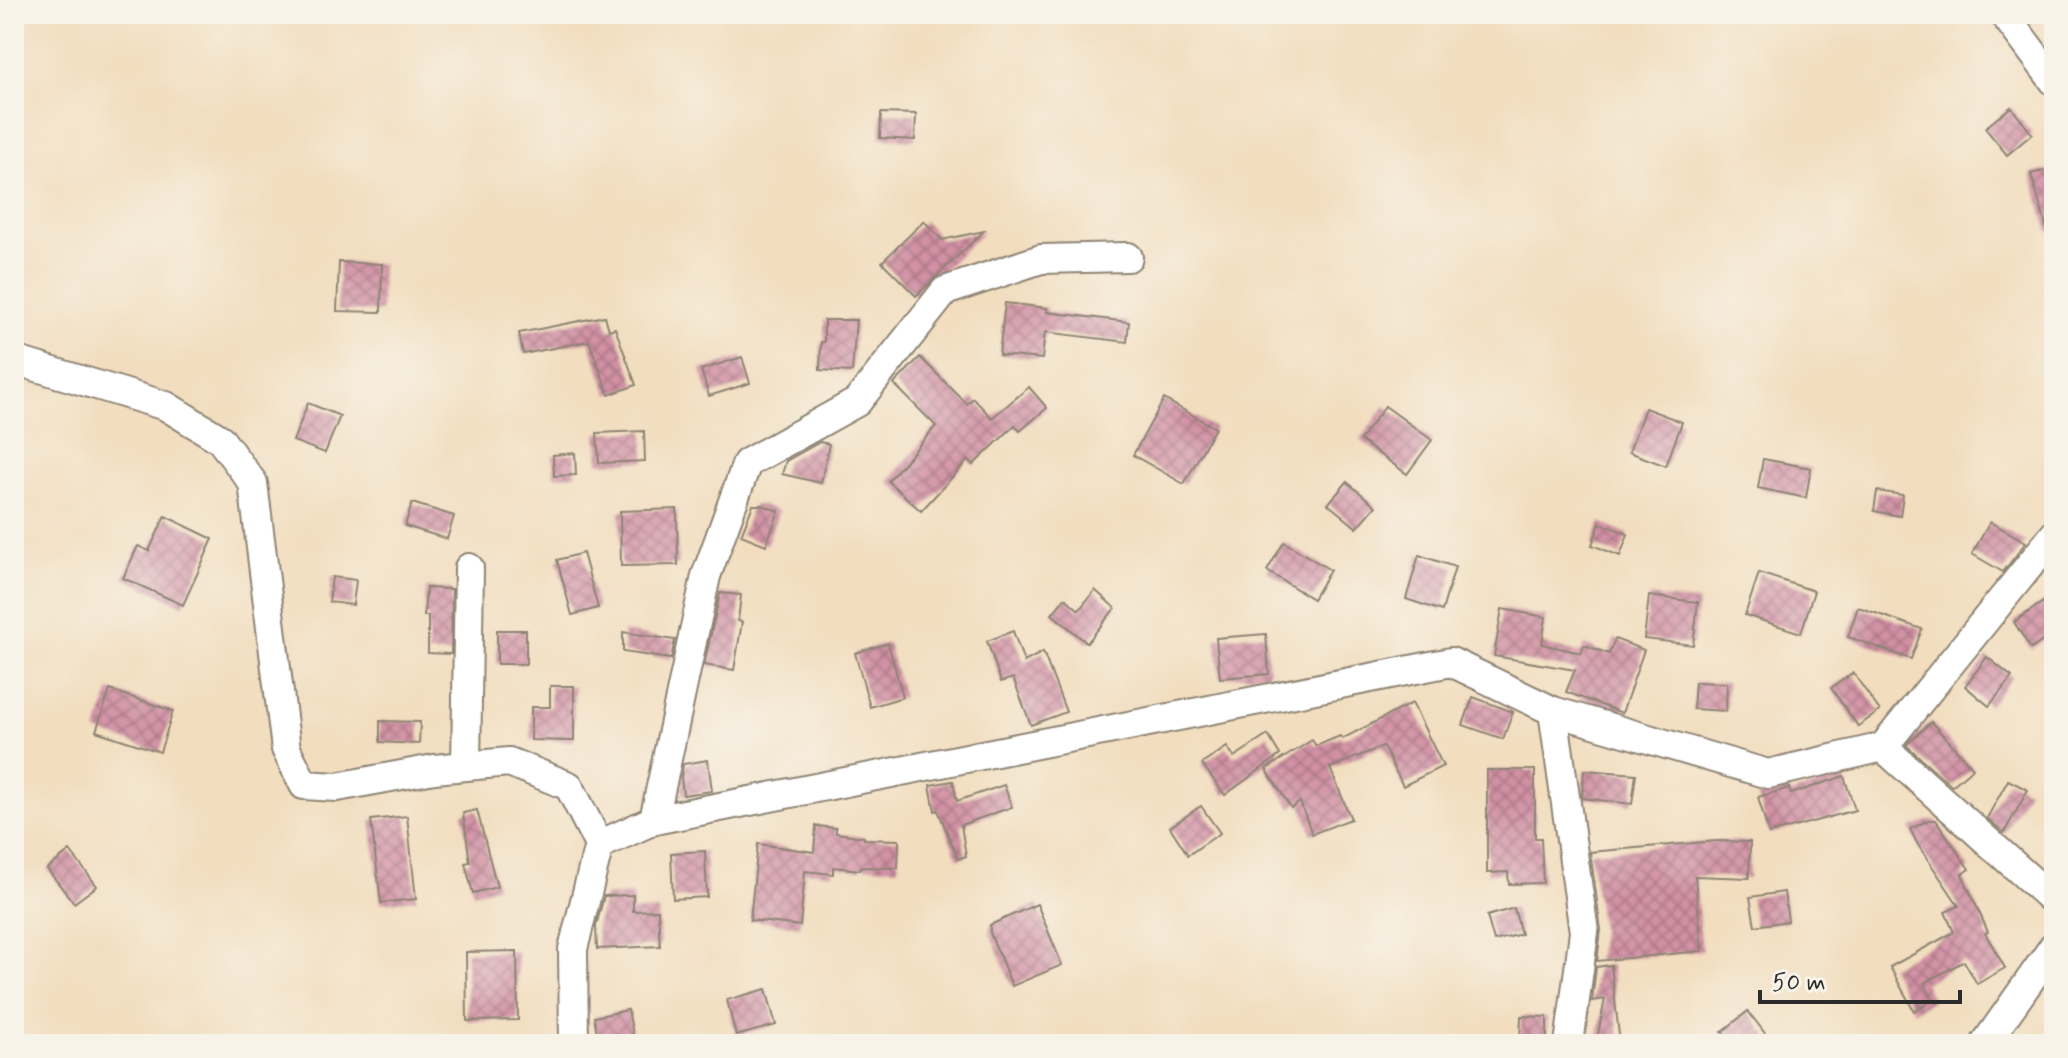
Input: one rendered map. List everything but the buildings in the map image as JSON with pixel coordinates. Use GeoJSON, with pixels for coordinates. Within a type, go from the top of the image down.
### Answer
{"type":"FeatureCollection","features":[{"type":"Feature","properties":{"kind":"street"},"geometry":{"type":"LineString","coordinates":[[2004,14],[2054,81]]}},
{"type":"Feature","properties":{"kind":"street"},"geometry":{"type":"LineString","coordinates":[[654,820],[706,576],[747,463],[857,402],[945,291],[1041,259],[1128,257]]}},
{"type":"Feature","properties":{"kind":"street"},"geometry":{"type":"LineString","coordinates":[[14,360],[166,406],[220,439],[253,483],[286,749],[304,785],[337,787],[434,769],[509,762],[569,786],[599,845],[573,949],[574,1044]]}},
{"type":"Feature","properties":{"kind":"street"},"geometry":{"type":"LineString","coordinates":[[599,845],[654,820],[1451,662],[1553,711],[1768,774],[1883,747],[2054,535]]}},
{"type":"Feature","properties":{"kind":"street"},"geometry":{"type":"LineString","coordinates":[[466,766],[469,568]]}},
{"type":"Feature","properties":{"kind":"street"},"geometry":{"type":"LineString","coordinates":[[1553,711],[1584,932],[1569,1044]]}},
{"type":"Feature","properties":{"kind":"street"},"geometry":{"type":"LineString","coordinates":[[1883,747],[2054,901]]}},
{"type":"Feature","properties":{"kind":"street"},"geometry":{"type":"LineString","coordinates":[[1985,1044],[2054,946]]}}]}
